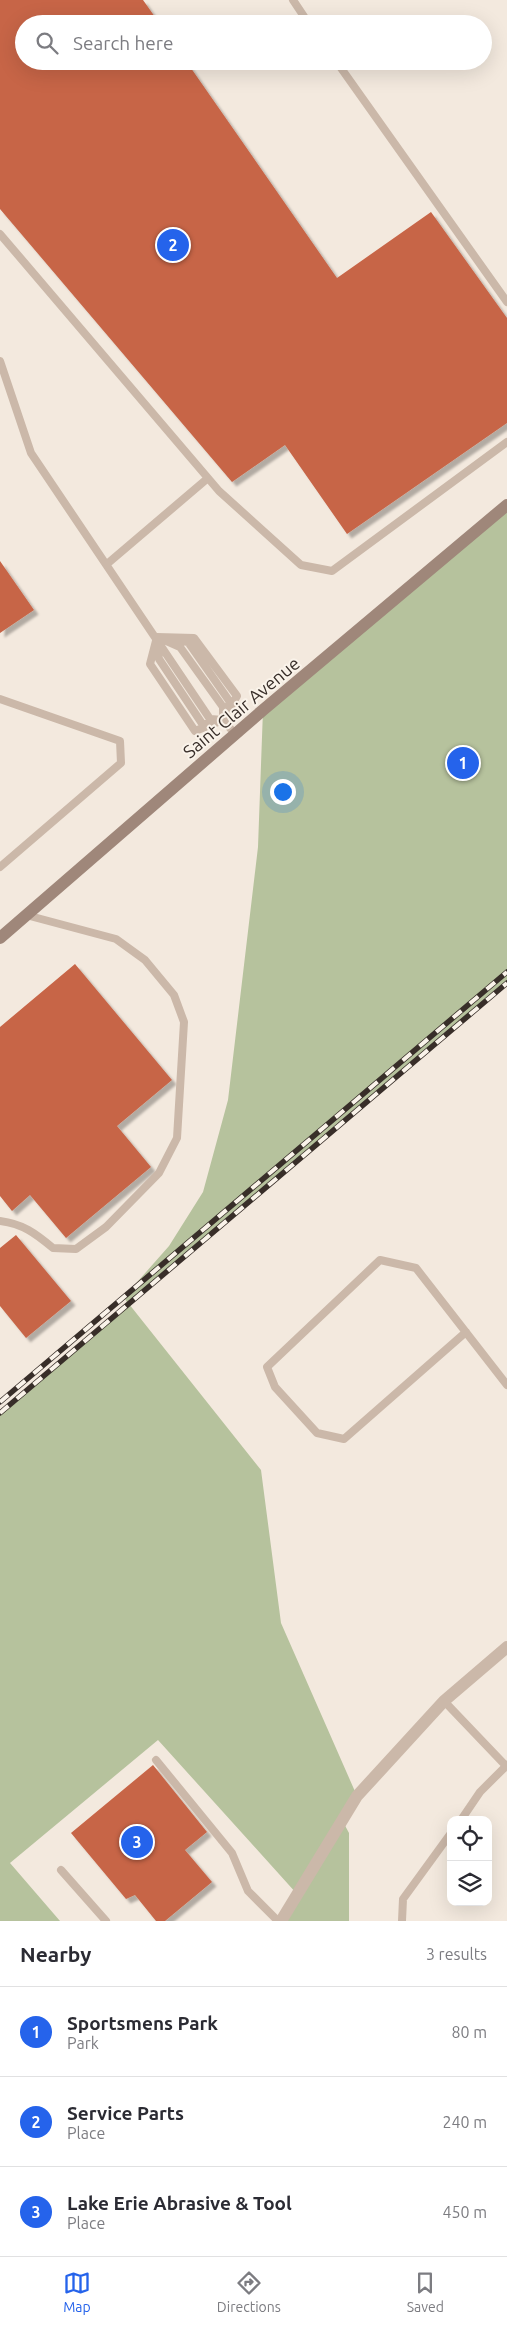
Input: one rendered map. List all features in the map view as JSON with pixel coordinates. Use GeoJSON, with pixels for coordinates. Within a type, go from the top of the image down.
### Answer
{"type":"FeatureCollection","features":[{"type":"Feature","properties":{"kind":"street","name":"Saint Clair Avenue"},"geometry":{"type":"LineString","coordinates":[[0,938],[235,734],[507,505]]}},
{"type":"Feature","properties":{"kind":"street"},"geometry":{"type":"LineString","coordinates":[[280,1921],[357,1796],[444,1701],[507,1647]]}},
{"type":"Feature","properties":{"kind":"lane"},"geometry":{"type":"LineString","coordinates":[[293,0],[304,15]]}},
{"type":"Feature","properties":{"kind":"lane"},"geometry":{"type":"LineString","coordinates":[[342,70],[507,302]]}},
{"type":"Feature","properties":{"kind":"lane"},"geometry":{"type":"LineString","coordinates":[[0,234],[219,491],[301,564],[332,571],[507,442]]}},
{"type":"Feature","properties":{"kind":"lane"},"geometry":{"type":"LineString","coordinates":[[0,361],[31,453],[157,637],[166,655],[210,719],[223,720]]}},
{"type":"Feature","properties":{"kind":"lane"},"geometry":{"type":"LineString","coordinates":[[107,564],[208,478]]}},
{"type":"Feature","properties":{"kind":"lane"},"geometry":{"type":"LineString","coordinates":[[157,637],[194,638],[237,696],[223,720],[195,731],[150,664],[157,637]]}},
{"type":"Feature","properties":{"kind":"lane"},"geometry":{"type":"LineString","coordinates":[[157,637],[180,646],[223,707],[223,720],[235,734]]}},
{"type":"Feature","properties":{"kind":"lane"},"geometry":{"type":"LineString","coordinates":[[0,699],[120,741],[121,763],[0,867]]}},
{"type":"Feature","properties":{"kind":"lane"},"geometry":{"type":"LineString","coordinates":[[0,1221],[18,1223],[52,1248],[76,1249],[99,1232],[159,1173],[177,1138],[181,1093],[184,1022],[174,995],[145,960],[116,939],[26,915]]}},
{"type":"Feature","properties":{"kind":"lane"},"geometry":{"type":"LineString","coordinates":[[466,1332],[344,1440],[317,1433],[275,1387],[267,1367],[380,1260],[416,1268],[507,1384]]}},
{"type":"Feature","properties":{"kind":"lane"},"geometry":{"type":"LineString","coordinates":[[444,1701],[507,1766],[480,1792],[463,1816]]}},
{"type":"Feature","properties":{"kind":"lane"},"geometry":{"type":"LineString","coordinates":[[156,1760],[232,1853],[248,1891],[280,1921]]}},
{"type":"Feature","properties":{"kind":"lane"},"geometry":{"type":"LineString","coordinates":[[402,1921],[403,1899],[447,1838]]}},
{"type":"Feature","properties":{"kind":"lane"},"geometry":{"type":"LineString","coordinates":[[61,1870],[106,1921]]}},
{"type":"Feature","properties":{"kind":"green space"},"geometry":{"type":"Polygon","coordinates":[[[507,505],[507,983],[129,1304],[261,1470],[281,1623],[357,1796],[342,1820],[349,1833],[349,1921],[281,1921],[297,1894],[158,1740],[10,1863],[60,1921],[0,1921],[0,1413],[128,1304],[124,1297],[169,1246],[203,1192],[228,1100],[258,847],[263,710],[507,505]]]}},
{"type":"Feature","properties":{"kind":"building"},"geometry":{"type":"Polygon","coordinates":[[[0,0],[143,0],[154,15],[15,15],[15,70],[192,70],[337,278],[431,212],[507,318],[507,423],[347,534],[285,445],[232,482],[0,209],[0,0]]]}},
{"type":"Feature","properties":{"kind":"building"},"geometry":{"type":"Polygon","coordinates":[[[0,561],[34,610],[0,633],[0,561]]]}},
{"type":"Feature","properties":{"kind":"building"},"geometry":{"type":"Polygon","coordinates":[[[75,964],[172,1080],[117,1126],[151,1167],[66,1238],[30,1195],[12,1211],[0,1196],[0,1027],[75,964]]]}},
{"type":"Feature","properties":{"kind":"building"},"geometry":{"type":"Polygon","coordinates":[[[16,1235],[71,1301],[26,1338],[0,1306],[0,1248],[16,1235]]]}},
{"type":"Feature","properties":{"kind":"building"},"geometry":{"type":"Polygon","coordinates":[[[153,1765],[207,1832],[185,1850],[212,1882],[165,1921],[156,1921],[135,1895],[126,1899],[71,1833],[153,1765]]]}},
{"type":"Feature","properties":{"kind":"railway"},"geometry":{"type":"LineString","coordinates":[[0,1402],[507,972]]}},
{"type":"Feature","properties":{"kind":"railway"},"geometry":{"type":"LineString","coordinates":[[0,1413],[507,983]]}},
{"type":"Feature","properties":{"kind":"place","name":"Service Parts"},"geometry":{"type":"Point","coordinates":[173,245]}},
{"type":"Feature","properties":{"kind":"place","name":"Sportsmens Park"},"geometry":{"type":"Point","coordinates":[463,763]}},
{"type":"Feature","properties":{"kind":"place","name":"Lake Erie Abrasive & Tool"},"geometry":{"type":"Point","coordinates":[137,1842]}}]}
